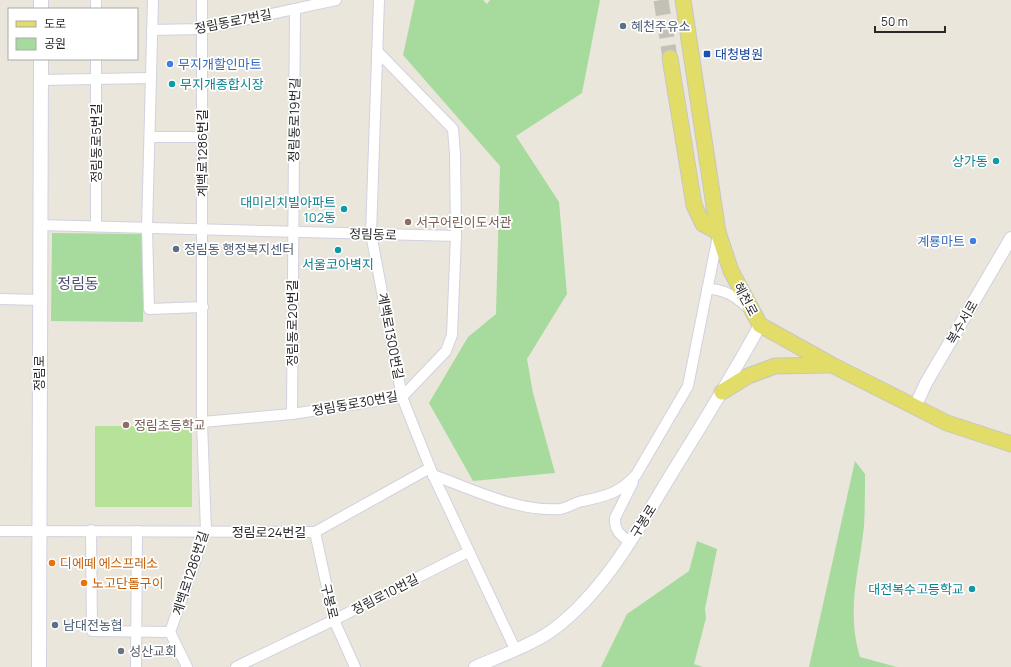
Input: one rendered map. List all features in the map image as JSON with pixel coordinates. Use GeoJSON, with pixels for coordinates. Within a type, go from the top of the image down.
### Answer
{"type":"FeatureCollection","features":[{"type":"Feature","properties":{"kind":"main road","name":"혜천로"},"geometry":{"type":"LineString","coordinates":[[683,0],[718,232],[732,271],[757,319],[832,365],[914,407],[947,423],[1011,444]]}},
{"type":"Feature","properties":{"kind":"main road"},"geometry":{"type":"LineString","coordinates":[[670,58],[694,205],[703,224],[718,232]]}},
{"type":"Feature","properties":{"kind":"main road","name":"정림로"},"geometry":{"type":"LineString","coordinates":[[39,667],[41,60]]}},
{"type":"Feature","properties":{"kind":"main road"},"geometry":{"type":"LineString","coordinates":[[722,392],[748,376],[775,366],[832,365]]}},
{"type":"Feature","properties":{"kind":"street"},"geometry":{"type":"LineString","coordinates":[[153,0],[147,228],[149,309],[203,307]]}},
{"type":"Feature","properties":{"kind":"street","name":"계백로1286번길"},"geometry":{"type":"LineString","coordinates":[[187,667],[170,632],[206,531],[202,422],[202,0]]}},
{"type":"Feature","properties":{"kind":"street","name":"정림동로7번길"},"geometry":{"type":"LineString","coordinates":[[152,30],[202,29],[336,0]]}},
{"type":"Feature","properties":{"kind":"street","name":"계백로1300번길"},"geometry":{"type":"LineString","coordinates":[[379,0],[371,234],[402,397],[432,471],[468,552],[515,650]]}},
{"type":"Feature","properties":{"kind":"street","name":"정림동로19번길"},"geometry":{"type":"LineString","coordinates":[[293,231],[295,9]]}},
{"type":"Feature","properties":{"kind":"street"},"geometry":{"type":"LineString","coordinates":[[377,51],[453,129],[455,154],[456,236]]}},
{"type":"Feature","properties":{"kind":"street","name":"정림동로5번길"},"geometry":{"type":"LineString","coordinates":[[96,60],[96,226]]}},
{"type":"Feature","properties":{"kind":"street"},"geometry":{"type":"LineString","coordinates":[[40,80],[151,78]]}},
{"type":"Feature","properties":{"kind":"street"},"geometry":{"type":"LineString","coordinates":[[150,137],[203,137]]}},
{"type":"Feature","properties":{"kind":"street","name":"정림동로"},"geometry":{"type":"LineString","coordinates":[[40,225],[456,236]]}},
{"type":"Feature","properties":{"kind":"street","name":"정림동로20번길"},"geometry":{"type":"LineString","coordinates":[[292,414],[293,231]]}},
{"type":"Feature","properties":{"kind":"street"},"geometry":{"type":"LineString","coordinates":[[630,542],[619,534],[614,525],[615,518],[636,475],[688,386],[718,232]]}},
{"type":"Feature","properties":{"kind":"street","name":"정림동로30번길"},"geometry":{"type":"LineString","coordinates":[[202,422],[292,414],[402,397],[446,351],[452,335],[456,236]]}},
{"type":"Feature","properties":{"kind":"street","name":"복수서로"},"geometry":{"type":"LineString","coordinates":[[914,407],[926,383],[1011,238]]}},
{"type":"Feature","properties":{"kind":"street"},"geometry":{"type":"LineString","coordinates":[[708,289],[718,289],[729,293],[757,319]]}},
{"type":"Feature","properties":{"kind":"street"},"geometry":{"type":"LineString","coordinates":[[0,299],[39,300]]}},
{"type":"Feature","properties":{"kind":"street","name":"구봉로"},"geometry":{"type":"LineString","coordinates":[[475,667],[515,650],[553,629],[579,606],[602,580],[630,542],[722,392],[757,319]]}},
{"type":"Feature","properties":{"kind":"street"},"geometry":{"type":"LineString","coordinates":[[432,471],[511,503],[544,509],[562,509],[581,501],[604,497],[626,485],[636,475]]}},
{"type":"Feature","properties":{"kind":"street","name":"정림로24번길"},"geometry":{"type":"LineString","coordinates":[[0,531],[91,530],[315,532],[432,471]]}},
{"type":"Feature","properties":{"kind":"street"},"geometry":{"type":"LineString","coordinates":[[91,530],[92,631],[170,632]]}},
{"type":"Feature","properties":{"kind":"street"},"geometry":{"type":"LineString","coordinates":[[136,531],[136,667]]}},
{"type":"Feature","properties":{"kind":"street","name":"구봉로"},"geometry":{"type":"LineString","coordinates":[[315,532],[334,620],[355,667]]}},
{"type":"Feature","properties":{"kind":"street","name":"정림로10번길"},"geometry":{"type":"LineString","coordinates":[[236,667],[334,620],[468,552]]}},
{"type":"Feature","properties":{"kind":"green space"},"geometry":{"type":"Polygon","coordinates":[[[415,0],[483,0],[487,4],[490,0],[600,0],[582,93],[516,136],[559,202],[567,294],[527,359],[533,393],[555,473],[473,481],[429,403],[468,337],[496,314],[500,166],[403,55],[415,0]]]}},
{"type":"Feature","properties":{"kind":"green space"},"geometry":{"type":"Polygon","coordinates":[[[52,233],[144,234],[143,322],[51,321],[52,233]]]}},
{"type":"Feature","properties":{"kind":"green space"},"geometry":{"type":"Polygon","coordinates":[[[95,426],[192,426],[192,507],[95,507],[95,426]]]}},
{"type":"Feature","properties":{"kind":"green space"},"geometry":{"type":"Polygon","coordinates":[[[855,461],[865,474],[864,526],[854,607],[856,640],[860,657],[897,667],[809,667],[855,461]]]}},
{"type":"Feature","properties":{"kind":"green space"},"geometry":{"type":"Polygon","coordinates":[[[697,541],[717,549],[705,609],[706,618],[694,664],[703,667],[601,667],[627,614],[689,571],[697,541]]]}},
{"type":"Feature","properties":{"kind":"tunnel"},"geometry":{"type":"LineString","coordinates":[[661,0],[670,58]]}},
{"type":"Feature","properties":{"kind":"place","name":"혜천주유소"},"geometry":{"type":"Point","coordinates":[623,26]}},
{"type":"Feature","properties":{"kind":"place","name":"대청병원"},"geometry":{"type":"Point","coordinates":[707,54]}},
{"type":"Feature","properties":{"kind":"place","name":"무지개할인마트"},"geometry":{"type":"Point","coordinates":[170,64]}},
{"type":"Feature","properties":{"kind":"place","name":"무지개종합시장"},"geometry":{"type":"Point","coordinates":[172,84]}},
{"type":"Feature","properties":{"kind":"place","name":"상가동"},"geometry":{"type":"Point","coordinates":[996,161]}},
{"type":"Feature","properties":{"kind":"place","name":"대미리치빌아파트 102동"},"geometry":{"type":"Point","coordinates":[344,209]}},
{"type":"Feature","properties":{"kind":"place","name":"서구어린이도서관"},"geometry":{"type":"Point","coordinates":[408,222]}},
{"type":"Feature","properties":{"kind":"place","name":"계룡마트"},"geometry":{"type":"Point","coordinates":[973,241]}},
{"type":"Feature","properties":{"kind":"place","name":"정림동 행정복지센터"},"geometry":{"type":"Point","coordinates":[176,249]}},
{"type":"Feature","properties":{"kind":"place","name":"서울코아벽지"},"geometry":{"type":"Point","coordinates":[338,250]}},
{"type":"Feature","properties":{"kind":"place","name":"정림초등학교"},"geometry":{"type":"Point","coordinates":[126,425]}},
{"type":"Feature","properties":{"kind":"place","name":"디에떼 에스프레소"},"geometry":{"type":"Point","coordinates":[52,563]}},
{"type":"Feature","properties":{"kind":"place","name":"노고단돌구이"},"geometry":{"type":"Point","coordinates":[84,583]}},
{"type":"Feature","properties":{"kind":"place","name":"대전복수고등학교"},"geometry":{"type":"Point","coordinates":[972,589]}},
{"type":"Feature","properties":{"kind":"place","name":"남대전농협"},"geometry":{"type":"Point","coordinates":[55,625]}},
{"type":"Feature","properties":{"kind":"place","name":"성산교회"},"geometry":{"type":"Point","coordinates":[121,651]}},
{"type":"Feature","properties":{"kind":"district","name":"정림동"},"geometry":{"type":"Point","coordinates":[78,283]}}]}
